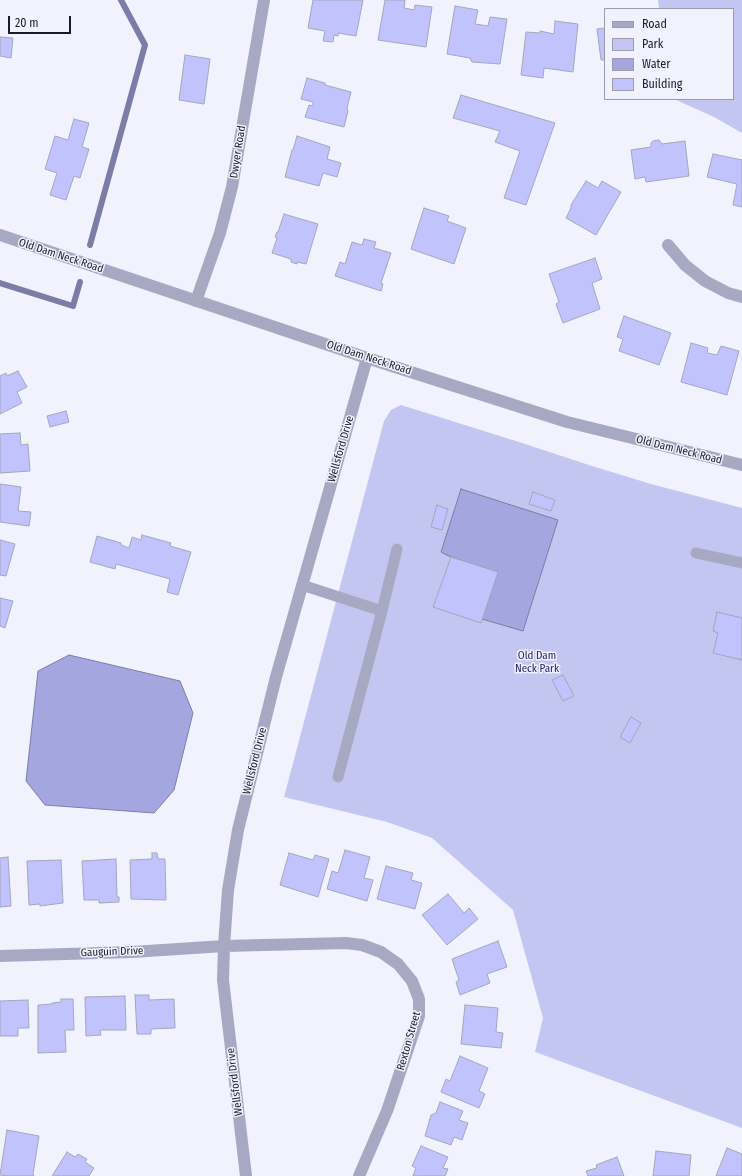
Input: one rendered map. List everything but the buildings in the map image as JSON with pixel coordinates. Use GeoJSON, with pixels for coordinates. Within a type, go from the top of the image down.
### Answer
{"type":"FeatureCollection","features":[{"type":"Feature","properties":{"kind":"street","name":"Dwyer Road"},"geometry":{"type":"LineString","coordinates":[[196,300],[220,233],[232,187],[264,0]]}},
{"type":"Feature","properties":{"kind":"street","name":"Old Dam Neck Road"},"geometry":{"type":"LineString","coordinates":[[0,235],[367,358],[567,422],[742,465]]}},
{"type":"Feature","properties":{"kind":"street"},"geometry":{"type":"LineString","coordinates":[[668,245],[685,265],[705,281],[728,293],[742,297]]}},
{"type":"Feature","properties":{"kind":"street","name":"Wellsford Drive"},"geometry":{"type":"LineString","coordinates":[[246,1176],[223,980],[228,890],[238,830],[276,678],[367,358]]}},
{"type":"Feature","properties":{"kind":"street","name":"Rexton Street"},"geometry":{"type":"LineString","coordinates":[[224,946],[346,943],[381,952],[398,964],[412,981],[419,999],[419,1016],[387,1111],[359,1176]]}},
{"type":"Feature","properties":{"kind":"street","name":"Gauguin Drive"},"geometry":{"type":"LineString","coordinates":[[0,956],[132,952],[224,946]]}},
{"type":"Feature","properties":{"kind":"lane"},"geometry":{"type":"LineString","coordinates":[[338,777],[397,549]]}},
{"type":"Feature","properties":{"kind":"lane"},"geometry":{"type":"LineString","coordinates":[[696,553],[742,563]]}},
{"type":"Feature","properties":{"kind":"lane"},"geometry":{"type":"LineString","coordinates":[[302,585],[382,611]]}},
{"type":"Feature","properties":{"kind":"green space"},"geometry":{"type":"Polygon","coordinates":[[[658,0],[742,0],[742,133],[714,117],[676,100],[734,100],[734,8],[659,8],[658,0]]]}},
{"type":"Feature","properties":{"kind":"green space","name":"Old Dam Neck Park"},"geometry":{"type":"Polygon","coordinates":[[[401,405],[651,484],[742,508],[742,1128],[535,1052],[543,1018],[513,910],[432,838],[387,822],[284,797],[384,421],[391,410],[401,405]]]}},
{"type":"Feature","properties":{"kind":"water"},"geometry":{"type":"Polygon","coordinates":[[[461,489],[558,520],[523,631],[482,619],[497,572],[451,557],[441,552],[461,489]]]}},
{"type":"Feature","properties":{"kind":"water"},"geometry":{"type":"Polygon","coordinates":[[[69,655],[180,681],[193,713],[174,790],[154,813],[45,805],[26,781],[38,671],[69,655]]]}},
{"type":"Feature","properties":{"kind":"waterway"},"geometry":{"type":"LineString","coordinates":[[90,245],[145,45],[121,0]]}},
{"type":"Feature","properties":{"kind":"waterway"},"geometry":{"type":"LineString","coordinates":[[0,283],[73,306],[80,282]]}}]}
